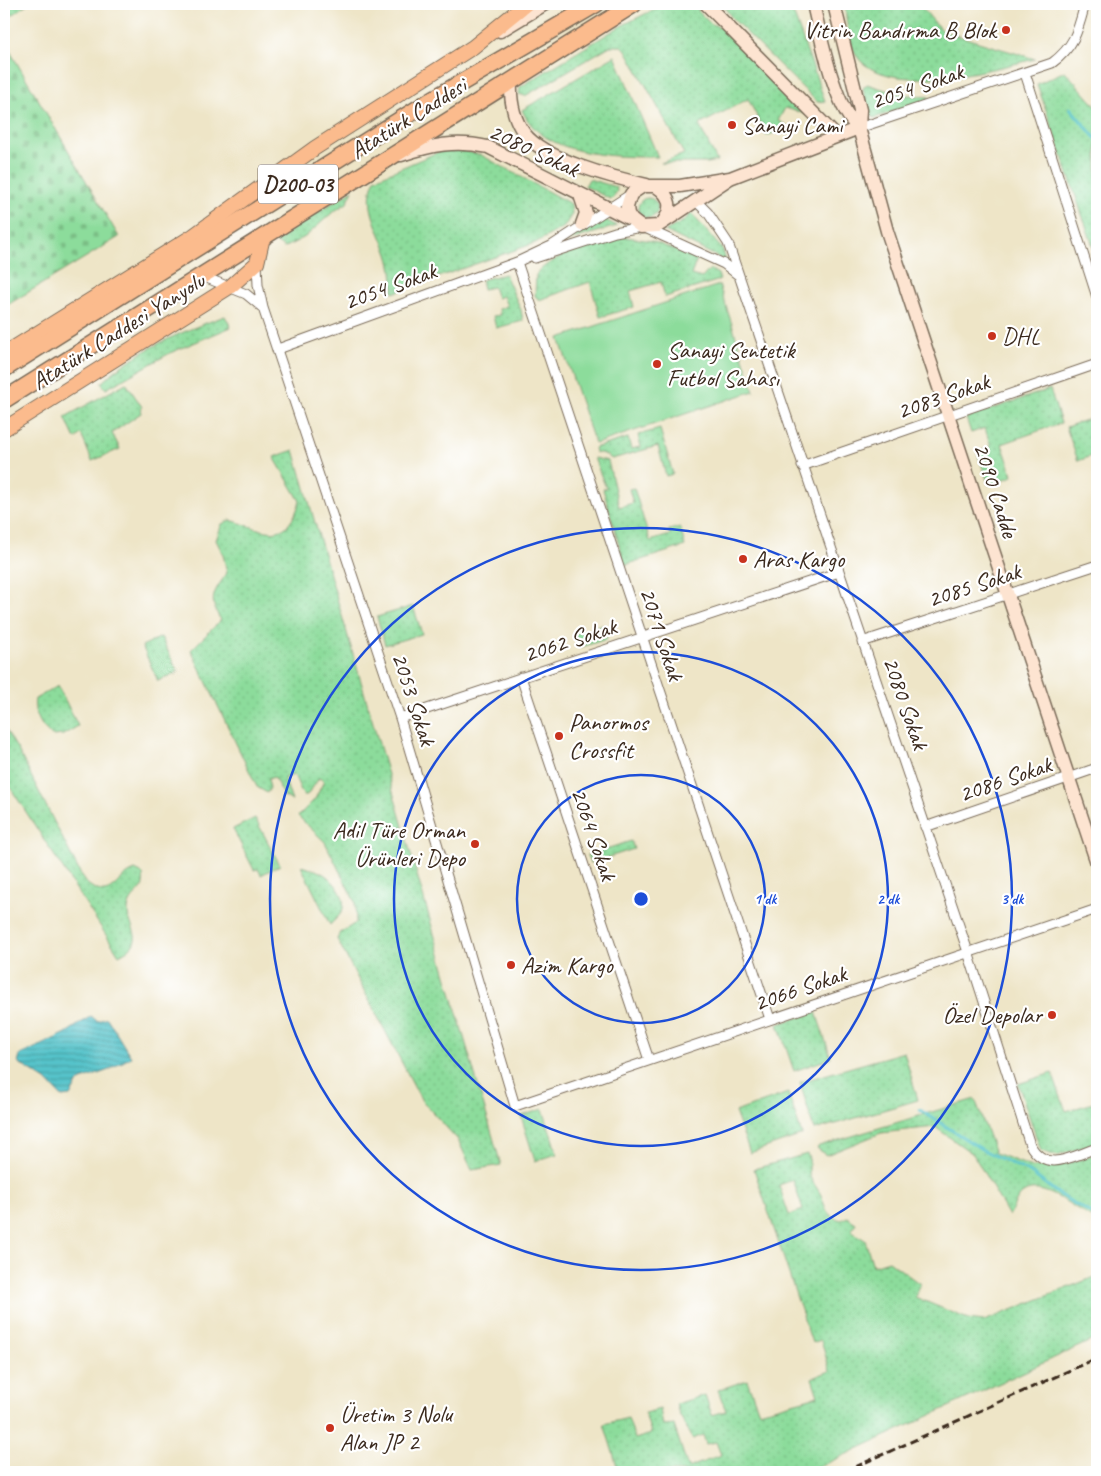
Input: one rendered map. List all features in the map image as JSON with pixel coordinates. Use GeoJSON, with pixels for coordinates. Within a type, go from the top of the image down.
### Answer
{"type":"FeatureCollection","features":[{"type":"Feature","properties":{"kind":"highway","name":"Atatürk Caddesi"},"geometry":{"type":"LineString","coordinates":[[4,369],[430,101],[596,4]]}},
{"type":"Feature","properties":{"kind":"highway","name":"Atatürk Caddesi"},"geometry":{"type":"LineString","coordinates":[[4,400],[634,4]]}},
{"type":"Feature","properties":{"kind":"main road","name":"Atatürk Caddesi"},"geometry":{"type":"LineString","coordinates":[[4,354],[193,236],[315,148],[473,47],[526,4]]}},
{"type":"Feature","properties":{"kind":"main road"},"geometry":{"type":"LineString","coordinates":[[258,263],[263,236]]}},
{"type":"Feature","properties":{"kind":"main road","name":"Atatürk Caddesi Yanyolu"},"geometry":{"type":"LineString","coordinates":[[4,430],[231,286],[258,263]]}},
{"type":"Feature","properties":{"kind":"street"},"geometry":{"type":"LineString","coordinates":[[473,47],[545,4]]}},
{"type":"Feature","properties":{"kind":"street"},"geometry":{"type":"LineString","coordinates":[[706,4],[836,136]]}},
{"type":"Feature","properties":{"kind":"street"},"geometry":{"type":"LineString","coordinates":[[804,4],[824,48]]}},
{"type":"Feature","properties":{"kind":"street"},"geometry":{"type":"LineString","coordinates":[[813,4],[824,48]]}},
{"type":"Feature","properties":{"kind":"street","name":"2090 Cadde"},"geometry":{"type":"LineString","coordinates":[[834,4],[860,110],[858,128],[887,231],[1097,863]]}},
{"type":"Feature","properties":{"kind":"street","name":"2054 Sokak"},"geometry":{"type":"LineString","coordinates":[[518,262],[552,254],[639,225],[658,226],[730,178],[858,128],[1052,63],[1065,53],[1072,43],[1085,4]]}},
{"type":"Feature","properties":{"kind":"street","name":"2090 Cadde"},"geometry":{"type":"LineString","coordinates":[[824,48],[847,116],[858,128]]}},
{"type":"Feature","properties":{"kind":"street"},"geometry":{"type":"LineString","coordinates":[[832,75],[838,67],[848,67]]}},
{"type":"Feature","properties":{"kind":"street"},"geometry":{"type":"LineString","coordinates":[[1025,73],[1097,297]]}},
{"type":"Feature","properties":{"kind":"street","name":"2080 Sokak"},"geometry":{"type":"LineString","coordinates":[[511,81],[510,97],[514,112],[524,134],[546,150],[587,170],[653,186]]}},
{"type":"Feature","properties":{"kind":"street","name":"2080 Sokak"},"geometry":{"type":"LineString","coordinates":[[384,161],[443,144],[465,142],[488,148],[639,225],[724,264],[739,276]]}},
{"type":"Feature","properties":{"kind":"street","name":"2054 Sokak"},"geometry":{"type":"LineString","coordinates":[[278,349],[518,262],[552,246],[582,224],[643,186],[680,186],[730,178]]}},
{"type":"Feature","properties":{"kind":"street"},"geometry":{"type":"LineString","coordinates":[[653,186],[667,196],[670,203],[668,217],[664,222]]}},
{"type":"Feature","properties":{"kind":"street"},"geometry":{"type":"LineString","coordinates":[[680,186],[695,200]]}},
{"type":"Feature","properties":{"kind":"street"},"geometry":{"type":"LineString","coordinates":[[631,194],[627,208],[639,225]]}},
{"type":"Feature","properties":{"kind":"street"},"geometry":{"type":"LineString","coordinates":[[580,195],[586,213],[582,224]]}},
{"type":"Feature","properties":{"kind":"street","name":"2080 Sokak"},"geometry":{"type":"LineString","coordinates":[[695,200],[708,212],[728,243],[968,952],[1030,1145],[1040,1157],[1055,1162],[1097,1148]]}},
{"type":"Feature","properties":{"kind":"street","name":"2071 Sokak"},"geometry":{"type":"LineString","coordinates":[[518,262],[770,1019]]}},
{"type":"Feature","properties":{"kind":"street","name":"2053 Sokak"},"geometry":{"type":"LineString","coordinates":[[258,263],[258,285],[263,308],[400,718],[515,1106]]}},
{"type":"Feature","properties":{"kind":"street"},"geometry":{"type":"LineString","coordinates":[[201,276],[231,286],[246,294],[263,308]]}},
{"type":"Feature","properties":{"kind":"street","name":"2083 Sokak"},"geometry":{"type":"LineString","coordinates":[[802,466],[1097,364]]}},
{"type":"Feature","properties":{"kind":"street","name":"2085 Sokak"},"geometry":{"type":"LineString","coordinates":[[862,642],[1097,565]]}},
{"type":"Feature","properties":{"kind":"street","name":"2062 Sokak"},"geometry":{"type":"LineString","coordinates":[[400,718],[839,572]]}},
{"type":"Feature","properties":{"kind":"street","name":"2064 Sokak"},"geometry":{"type":"LineString","coordinates":[[521,678],[649,1060]]}},
{"type":"Feature","properties":{"kind":"street","name":"2086 Sokak"},"geometry":{"type":"LineString","coordinates":[[925,827],[1097,768]]}},
{"type":"Feature","properties":{"kind":"street","name":"2066 Sokak"},"geometry":{"type":"LineString","coordinates":[[515,1106],[1097,909]]}},
{"type":"Feature","properties":{"kind":"green space"},"geometry":{"type":"Polygon","coordinates":[[[4,4],[27,4],[5,21],[4,4]]]}},
{"type":"Feature","properties":{"kind":"green space"},"geometry":{"type":"Polygon","coordinates":[[[665,4],[700,4],[698,11],[711,24],[722,27],[809,115],[785,108],[778,121],[788,126],[767,136],[748,99],[699,125],[717,161],[707,163],[661,163],[684,154],[622,46],[610,46],[525,96],[519,94],[520,87],[619,27],[665,4]]]}},
{"type":"Feature","properties":{"kind":"green space"},"geometry":{"type":"Polygon","coordinates":[[[722,4],[790,4],[825,101],[817,102],[732,18],[722,4]]]}},
{"type":"Feature","properties":{"kind":"green space"},"geometry":{"type":"Polygon","coordinates":[[[845,4],[919,4],[942,31],[1035,59],[972,73],[948,76],[901,77],[881,73],[864,64],[855,52],[849,36],[845,4]]]}},
{"type":"Feature","properties":{"kind":"green space"},"geometry":{"type":"Polygon","coordinates":[[[4,41],[119,237],[4,307],[4,41]]]}},
{"type":"Feature","properties":{"kind":"green space"},"geometry":{"type":"Polygon","coordinates":[[[615,56],[658,157],[601,155],[562,146],[532,126],[522,110],[615,56]]]}},
{"type":"Feature","properties":{"kind":"green space"},"geometry":{"type":"Polygon","coordinates":[[[1065,71],[1097,107],[1097,258],[1037,84],[1065,71]]]}},
{"type":"Feature","properties":{"kind":"green space"},"geometry":{"type":"Polygon","coordinates":[[[867,84],[898,94],[929,97],[928,100],[874,118],[868,112],[863,88],[867,84]]]}},
{"type":"Feature","properties":{"kind":"green space"},"geometry":{"type":"Polygon","coordinates":[[[445,149],[481,155],[571,204],[572,214],[564,227],[535,243],[393,293],[391,265],[372,212],[371,190],[375,179],[445,149]]]}},
{"type":"Feature","properties":{"kind":"green space"},"geometry":{"type":"Polygon","coordinates":[[[589,179],[616,187],[617,191],[613,198],[610,199],[585,186],[589,179]]]}},
{"type":"Feature","properties":{"kind":"green space"},"geometry":{"type":"Polygon","coordinates":[[[353,190],[347,203],[333,212],[305,237],[284,248],[277,243],[276,238],[353,190]]]}},
{"type":"Feature","properties":{"kind":"green space"},"geometry":{"type":"Polygon","coordinates":[[[648,198],[655,201],[658,208],[655,215],[648,218],[641,215],[638,208],[641,201],[648,198]]]}},
{"type":"Feature","properties":{"kind":"green space"},"geometry":{"type":"Polygon","coordinates":[[[691,213],[723,250],[726,261],[665,231],[684,221],[691,213]]]}},
{"type":"Feature","properties":{"kind":"green space"},"geometry":{"type":"Polygon","coordinates":[[[602,218],[617,226],[554,245],[581,232],[602,218]]]}},
{"type":"Feature","properties":{"kind":"green space"},"geometry":{"type":"Polygon","coordinates":[[[626,237],[652,241],[697,259],[691,275],[702,278],[710,269],[718,274],[720,280],[665,297],[661,282],[630,291],[634,307],[600,317],[590,282],[539,300],[535,296],[536,275],[552,261],[591,245],[626,237]]]}},
{"type":"Feature","properties":{"kind":"green space"},"geometry":{"type":"Polygon","coordinates":[[[505,274],[521,310],[523,321],[496,328],[493,316],[500,315],[499,309],[507,306],[503,296],[497,298],[493,287],[483,289],[481,280],[505,274]]]}},
{"type":"Feature","properties":{"kind":"green space","name":"Sanayi Sentetik Futbol Sahası"},"geometry":{"type":"Polygon","coordinates":[[[719,285],[754,391],[595,444],[559,338],[719,285]]]}},
{"type":"Feature","properties":{"kind":"green space"},"geometry":{"type":"Polygon","coordinates":[[[225,316],[231,327],[170,353],[106,389],[101,383],[129,361],[160,343],[225,316]]]}},
{"type":"Feature","properties":{"kind":"green space"},"geometry":{"type":"Polygon","coordinates":[[[126,383],[142,407],[141,413],[112,433],[120,449],[92,461],[81,434],[75,439],[65,417],[126,383]]]}},
{"type":"Feature","properties":{"kind":"green space"},"geometry":{"type":"Polygon","coordinates":[[[1050,389],[1061,423],[1002,444],[1013,476],[989,485],[977,452],[991,447],[985,428],[971,433],[966,418],[1050,389]]]}},
{"type":"Feature","properties":{"kind":"green space"},"geometry":{"type":"Polygon","coordinates":[[[1097,416],[1097,454],[1078,461],[1066,427],[1097,416]]]}},
{"type":"Feature","properties":{"kind":"green space"},"geometry":{"type":"Polygon","coordinates":[[[660,429],[673,474],[666,476],[658,446],[612,459],[604,454],[595,452],[594,448],[628,438],[631,449],[641,447],[638,435],[660,429]]]}},
{"type":"Feature","properties":{"kind":"green space"},"geometry":{"type":"Polygon","coordinates":[[[294,450],[501,1165],[472,1170],[458,1140],[422,1101],[337,939],[341,932],[356,923],[355,902],[325,842],[298,816],[315,799],[324,781],[319,778],[304,797],[294,775],[284,778],[292,801],[284,796],[274,777],[268,779],[270,788],[267,793],[257,787],[191,650],[221,620],[213,601],[219,585],[227,573],[223,554],[216,540],[222,524],[230,520],[272,532],[281,530],[288,525],[294,516],[300,501],[274,457],[294,450]]]}},
{"type":"Feature","properties":{"kind":"green space"},"geometry":{"type":"Polygon","coordinates":[[[594,458],[608,461],[619,507],[633,503],[629,489],[634,488],[650,541],[670,535],[669,530],[680,527],[685,546],[625,565],[603,489],[606,488],[594,458]]]}},
{"type":"Feature","properties":{"kind":"green space"},"geometry":{"type":"Polygon","coordinates":[[[413,606],[422,634],[385,645],[377,617],[413,606]]]}},
{"type":"Feature","properties":{"kind":"green space"},"geometry":{"type":"Polygon","coordinates":[[[603,625],[607,639],[578,648],[574,634],[603,625]]]}},
{"type":"Feature","properties":{"kind":"green space"},"geometry":{"type":"Polygon","coordinates":[[[161,637],[178,672],[158,681],[142,646],[161,637]]]}},
{"type":"Feature","properties":{"kind":"green space"},"geometry":{"type":"Polygon","coordinates":[[[58,686],[78,726],[63,735],[54,736],[42,726],[35,710],[35,699],[58,686]]]}},
{"type":"Feature","properties":{"kind":"green space"},"geometry":{"type":"Polygon","coordinates":[[[4,727],[18,750],[84,881],[93,888],[107,891],[135,870],[143,874],[143,885],[131,900],[128,912],[135,937],[134,943],[129,949],[119,955],[4,778],[4,727]]]}},
{"type":"Feature","properties":{"kind":"green space"},"geometry":{"type":"Polygon","coordinates":[[[255,818],[280,865],[261,875],[258,869],[254,870],[233,829],[255,818]]]}},
{"type":"Feature","properties":{"kind":"green space"},"geometry":{"type":"Polygon","coordinates":[[[631,841],[634,849],[590,863],[587,855],[631,841]]]}},
{"type":"Feature","properties":{"kind":"green space"},"geometry":{"type":"Polygon","coordinates":[[[301,866],[325,875],[335,884],[342,895],[343,907],[340,915],[330,925],[301,866]]]}},
{"type":"Feature","properties":{"kind":"green space"},"geometry":{"type":"Polygon","coordinates":[[[816,1012],[831,1058],[794,1071],[778,1024],[816,1012]]]}},
{"type":"Feature","properties":{"kind":"green space"},"geometry":{"type":"Polygon","coordinates":[[[904,1052],[918,1100],[814,1130],[800,1082],[904,1052]]]}},
{"type":"Feature","properties":{"kind":"green space"},"geometry":{"type":"Polygon","coordinates":[[[1052,1073],[1066,1111],[1097,1102],[1097,1142],[1057,1156],[1041,1151],[1018,1084],[1052,1073]]]}},
{"type":"Feature","properties":{"kind":"green space"},"geometry":{"type":"Polygon","coordinates":[[[788,1093],[802,1135],[750,1153],[735,1112],[788,1093]]]}},
{"type":"Feature","properties":{"kind":"green space"},"geometry":{"type":"Polygon","coordinates":[[[975,1099],[995,1153],[1032,1167],[1054,1167],[1097,1155],[1097,1220],[1061,1199],[1040,1190],[1031,1190],[1023,1193],[1009,1216],[973,1154],[935,1127],[881,1133],[826,1155],[817,1148],[975,1099]]]}},
{"type":"Feature","properties":{"kind":"green space"},"geometry":{"type":"Polygon","coordinates":[[[543,1109],[557,1154],[535,1161],[521,1116],[543,1109]]]}},
{"type":"Feature","properties":{"kind":"green space"},"geometry":{"type":"Polygon","coordinates":[[[807,1154],[810,1177],[821,1195],[827,1211],[837,1219],[842,1220],[847,1217],[856,1223],[851,1231],[865,1240],[873,1266],[889,1261],[920,1284],[915,1297],[968,1319],[984,1321],[1097,1276],[1097,1338],[808,1472],[619,1472],[604,1424],[628,1418],[635,1439],[651,1434],[645,1413],[660,1409],[663,1426],[674,1425],[688,1468],[721,1455],[716,1442],[706,1444],[703,1435],[693,1439],[679,1414],[676,1404],[705,1395],[712,1415],[726,1411],[718,1390],[747,1380],[759,1412],[818,1396],[812,1378],[830,1371],[821,1340],[812,1343],[754,1169],[807,1154]],[[793,1180],[779,1185],[789,1215],[803,1210],[793,1180]]]}},
{"type":"Feature","properties":{"kind":"water"},"geometry":{"type":"Polygon","coordinates":[[[91,1016],[97,1021],[107,1018],[131,1057],[109,1070],[79,1081],[70,1096],[62,1097],[46,1080],[18,1063],[20,1055],[66,1033],[91,1016]]]}},
{"type":"Feature","properties":{"kind":"waterway"},"geometry":{"type":"LineString","coordinates":[[1070,108],[1097,140]]}},
{"type":"Feature","properties":{"kind":"waterway"},"geometry":{"type":"LineString","coordinates":[[920,1110],[983,1150],[1031,1173],[1060,1195],[1097,1217]]}},
{"type":"Feature","properties":{"kind":"railway"},"geometry":{"type":"LineString","coordinates":[[844,1472],[1097,1358]]}},
{"type":"Feature","properties":{"kind":"place","name":"Vitrin Bandırma B Blok"},"geometry":{"type":"Point","coordinates":[1006,30]}},
{"type":"Feature","properties":{"kind":"place","name":"Sanayi Cami"},"geometry":{"type":"Point","coordinates":[732,125]}},
{"type":"Feature","properties":{"kind":"place","name":"DHL"},"geometry":{"type":"Point","coordinates":[992,336]}},
{"type":"Feature","properties":{"kind":"place","name":"Sanayi Sentetik Futbol Sahası"},"geometry":{"type":"Point","coordinates":[657,364]}},
{"type":"Feature","properties":{"kind":"place","name":"Aras Kargo"},"geometry":{"type":"Point","coordinates":[743,559]}},
{"type":"Feature","properties":{"kind":"place","name":"Panormos Crossfit"},"geometry":{"type":"Point","coordinates":[559,736]}},
{"type":"Feature","properties":{"kind":"place","name":"Adil Türe Orman Ürünleri Depo"},"geometry":{"type":"Point","coordinates":[475,844]}},
{"type":"Feature","properties":{"kind":"place","name":"Azim Kargo"},"geometry":{"type":"Point","coordinates":[511,965]}},
{"type":"Feature","properties":{"kind":"place","name":"Özel Depolar"},"geometry":{"type":"Point","coordinates":[1052,1015]}},
{"type":"Feature","properties":{"kind":"place","name":"Üretim 3 Nolu Alan JP 2"},"geometry":{"type":"Point","coordinates":[330,1428]}}]}
